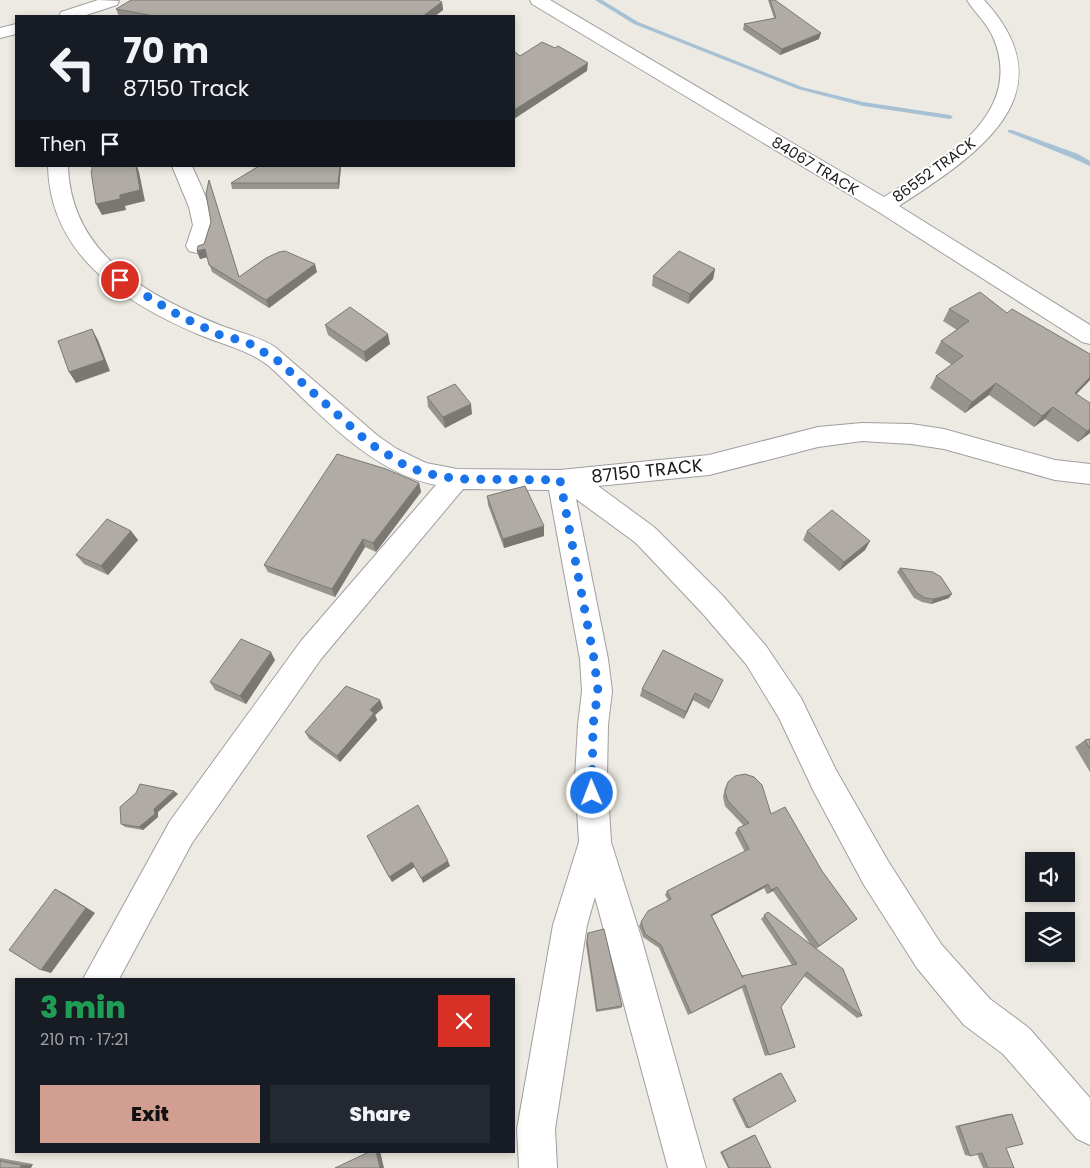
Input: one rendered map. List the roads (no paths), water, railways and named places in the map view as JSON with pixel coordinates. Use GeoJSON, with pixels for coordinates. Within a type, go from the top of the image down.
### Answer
{"type":"FeatureCollection","features":[{"type":"Feature","properties":{"kind":"street"},"geometry":{"type":"LineString","coordinates":[[98,15],[112,0]]}},
{"type":"Feature","properties":{"kind":"street"},"geometry":{"type":"LineString","coordinates":[[70,15],[112,0]]}},
{"type":"Feature","properties":{"kind":"street","name":"84067 TRACK"},"geometry":{"type":"LineString","coordinates":[[538,0],[884,206],[1090,336]]}},
{"type":"Feature","properties":{"kind":"street","name":"86552 TRACK"},"geometry":{"type":"LineString","coordinates":[[884,206],[968,149],[992,125],[1004,99],[1010,74],[1009,52],[988,12],[975,0]]}},
{"type":"Feature","properties":{"kind":"street"},"geometry":{"type":"LineString","coordinates":[[0,33],[15,29]]}},
{"type":"Feature","properties":{"kind":"street","name":"87150 TRACK"},"geometry":{"type":"LineString","coordinates":[[58,167],[58,178],[69,215],[80,240],[107,270],[132,289],[180,316],[220,335],[247,342],[262,349],[277,360],[369,443],[406,466],[425,473],[457,479],[564,479],[709,465],[818,437],[862,432],[911,434],[944,439],[1046,468],[1090,474]]}},
{"type":"Feature","properties":{"kind":"street"},"geometry":{"type":"LineString","coordinates":[[182,167],[199,207],[203,225],[198,246]]}},
{"type":"Feature","properties":{"kind":"street"},"geometry":{"type":"LineString","coordinates":[[101,978],[187,824],[311,650],[457,479]]}},
{"type":"Feature","properties":{"kind":"street"},"geometry":{"type":"LineString","coordinates":[[564,479],[598,691],[593,725],[591,776],[594,842],[624,937],[687,1168]]}},
{"type":"Feature","properties":{"kind":"street"},"geometry":{"type":"LineString","coordinates":[[564,479],[645,535],[713,605],[756,656],[790,708],[825,781],[876,874],[929,956],[976,1012],[1016,1041],[1090,1126]]}},
{"type":"Feature","properties":{"kind":"street"},"geometry":{"type":"LineString","coordinates":[[538,1168],[536,1130],[570,925],[594,842]]}},
{"type":"Feature","properties":{"kind":"waterway"},"geometry":{"type":"LineString","coordinates":[[598,0],[636,23],[800,88],[863,104],[950,117]]}},
{"type":"Feature","properties":{"kind":"waterway"},"geometry":{"type":"LineString","coordinates":[[1010,131],[1075,156],[1090,164]]}}]}
